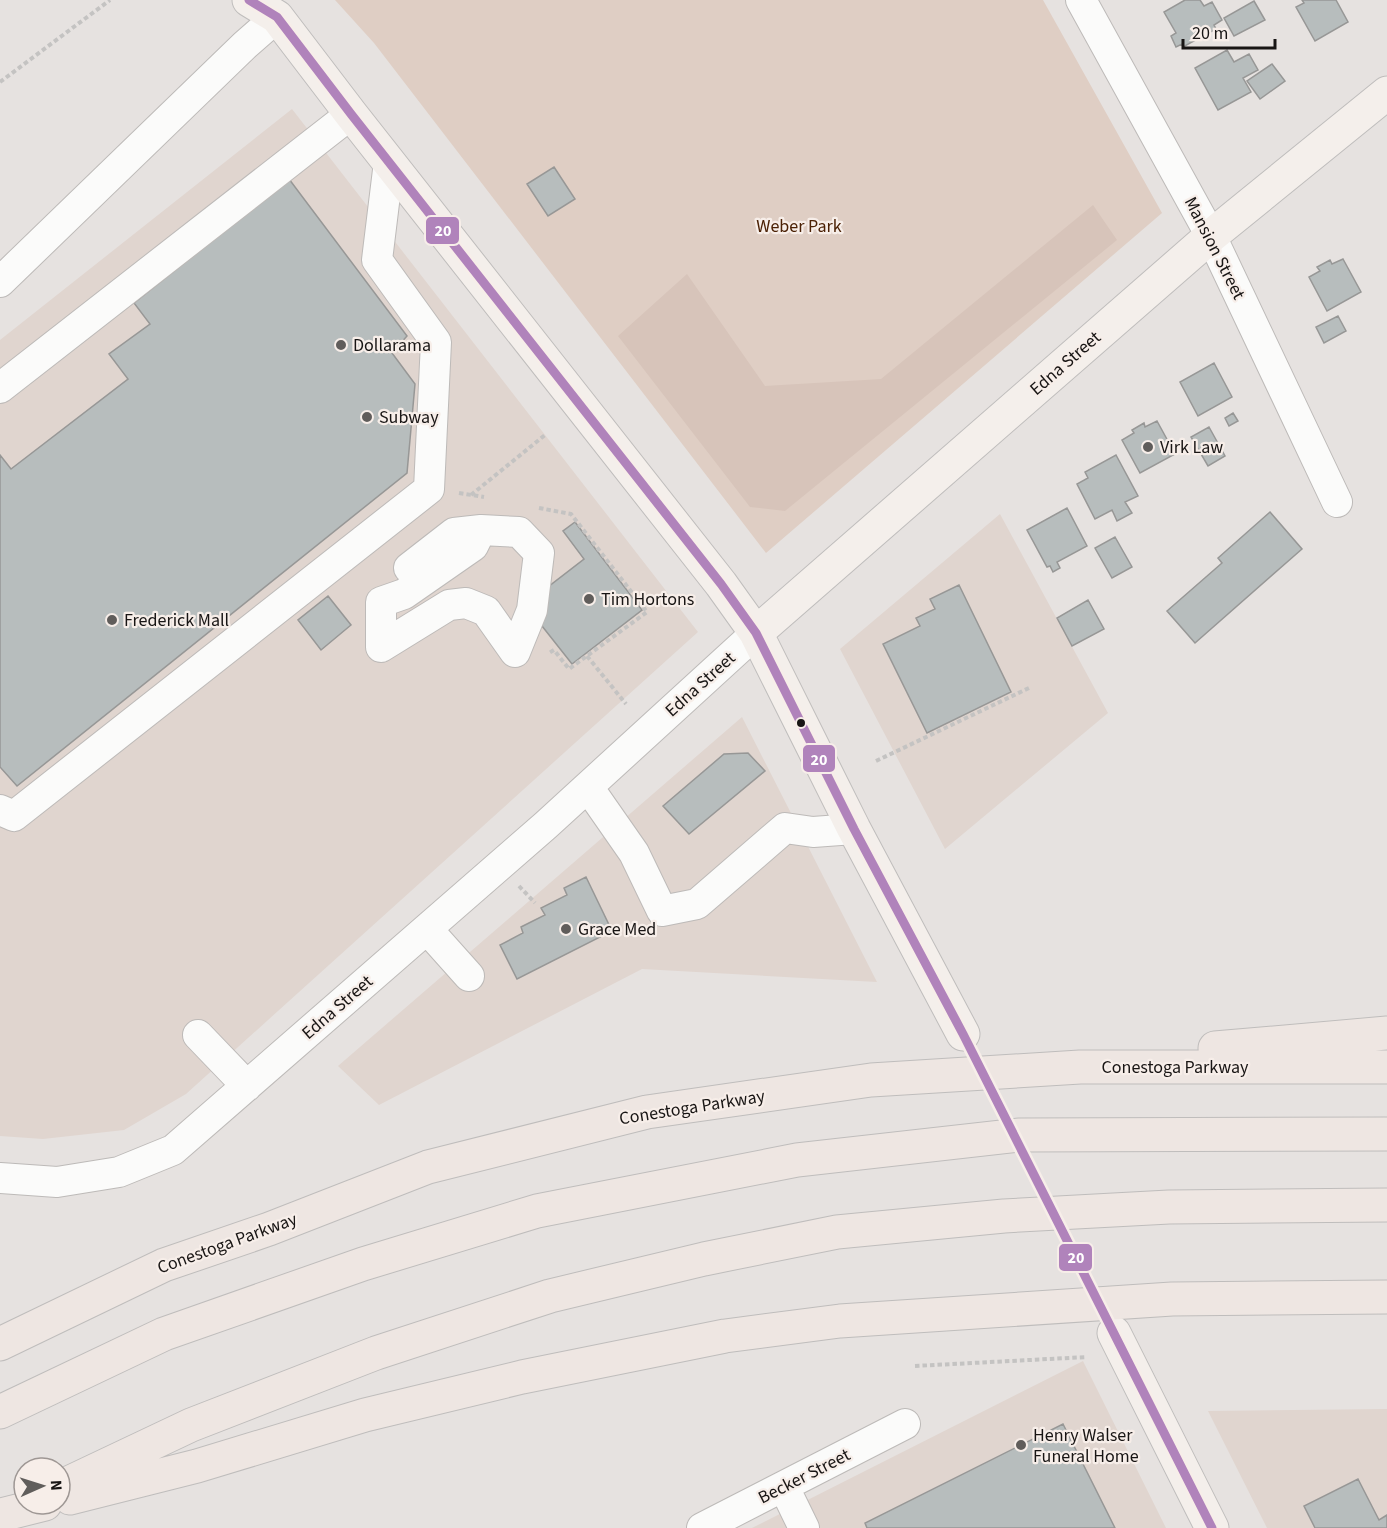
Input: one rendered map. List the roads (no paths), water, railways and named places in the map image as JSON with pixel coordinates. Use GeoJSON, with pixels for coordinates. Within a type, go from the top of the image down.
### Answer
{"type":"FeatureCollection","features":[{"type":"Feature","properties":{"kind":"highway"},"geometry":{"type":"LineString","coordinates":[[1080,1067],[1168,1052],[1387,1033]]}},
{"type":"Feature","properties":{"kind":"highway","name":"Conestoga Parkway"},"geometry":{"type":"LineString","coordinates":[[0,1344],[164,1265],[269,1228],[428,1167],[647,1112],[871,1080],[1080,1067],[1387,1067]]}},
{"type":"Feature","properties":{"kind":"highway"},"geometry":{"type":"LineString","coordinates":[[0,1412],[164,1334],[363,1264],[537,1211],[797,1160],[1020,1135],[1387,1134]]}},
{"type":"Feature","properties":{"kind":"highway"},"geometry":{"type":"LineString","coordinates":[[72,1481],[191,1425],[376,1353],[550,1296],[704,1259],[837,1232],[1004,1216],[1169,1207],[1387,1205]]}},
{"type":"Feature","properties":{"kind":"highway"},"geometry":{"type":"LineString","coordinates":[[72,1497],[197,1466],[365,1415],[522,1377],[725,1336],[840,1322],[1172,1299],[1387,1297]]}},
{"type":"Feature","properties":{"kind":"main road"},"geometry":{"type":"LineString","coordinates":[[249,0],[275,9],[351,114],[756,633],[854,829],[963,1034]]}},
{"type":"Feature","properties":{"kind":"main road","name":"Edna Street"},"geometry":{"type":"LineString","coordinates":[[756,633],[1211,236],[1387,93]]}},
{"type":"Feature","properties":{"kind":"main road"},"geometry":{"type":"LineString","coordinates":[[1114,1333],[1212,1528]]}},
{"type":"Feature","properties":{"kind":"street","name":"Mansion Street"},"geometry":{"type":"LineString","coordinates":[[1081,0],[1211,236],[1337,502]]}},
{"type":"Feature","properties":{"kind":"street"},"geometry":{"type":"LineString","coordinates":[[0,282],[245,45],[275,9]]}},
{"type":"Feature","properties":{"kind":"street"},"geometry":{"type":"LineString","coordinates":[[0,388],[351,114]]}},
{"type":"Feature","properties":{"kind":"street"},"geometry":{"type":"LineString","coordinates":[[0,810],[14,816],[429,489],[436,342],[377,260],[389,162]]}},
{"type":"Feature","properties":{"kind":"street"},"geometry":{"type":"LineString","coordinates":[[481,530],[519,532],[539,553],[532,610],[515,652],[486,611],[466,603],[449,605],[381,647],[381,602],[404,594],[472,546],[481,530]]}},
{"type":"Feature","properties":{"kind":"street","name":"Edna Street"},"geometry":{"type":"LineString","coordinates":[[0,1178],[57,1182],[119,1172],[173,1150],[588,787],[756,633]]}},
{"type":"Feature","properties":{"kind":"street"},"geometry":{"type":"LineString","coordinates":[[588,787],[634,853],[662,911],[697,904],[785,828],[813,832],[854,829]]}},
{"type":"Feature","properties":{"kind":"street"},"geometry":{"type":"LineString","coordinates":[[427,929],[469,976]]}},
{"type":"Feature","properties":{"kind":"street"},"geometry":{"type":"LineString","coordinates":[[198,1035],[247,1086]]}},
{"type":"Feature","properties":{"kind":"street","name":"Becker Street"},"geometry":{"type":"LineString","coordinates":[[707,1527],[905,1424]]}},
{"type":"Feature","properties":{"kind":"street"},"geometry":{"type":"LineString","coordinates":[[784,1487],[804,1528]]}},
{"type":"Feature","properties":{"kind":"place","name":"Dollarama"},"geometry":{"type":"Point","coordinates":[341,345]}},
{"type":"Feature","properties":{"kind":"place","name":"Subway"},"geometry":{"type":"Point","coordinates":[367,417]}},
{"type":"Feature","properties":{"kind":"place","name":"Virk Law"},"geometry":{"type":"Point","coordinates":[1148,447]}},
{"type":"Feature","properties":{"kind":"place","name":"Tim Hortons"},"geometry":{"type":"Point","coordinates":[589,599]}},
{"type":"Feature","properties":{"kind":"place","name":"Frederick Mall"},"geometry":{"type":"Point","coordinates":[112,620]}},
{"type":"Feature","properties":{"kind":"place","name":"Grace Med"},"geometry":{"type":"Point","coordinates":[566,929]}},
{"type":"Feature","properties":{"kind":"place","name":"Henry Walser Funeral Home"},"geometry":{"type":"Point","coordinates":[1021,1445]}},
{"type":"Feature","properties":{"kind":"park label","name":"Weber Park"},"geometry":{"type":"Point","coordinates":[799,226]}}]}
